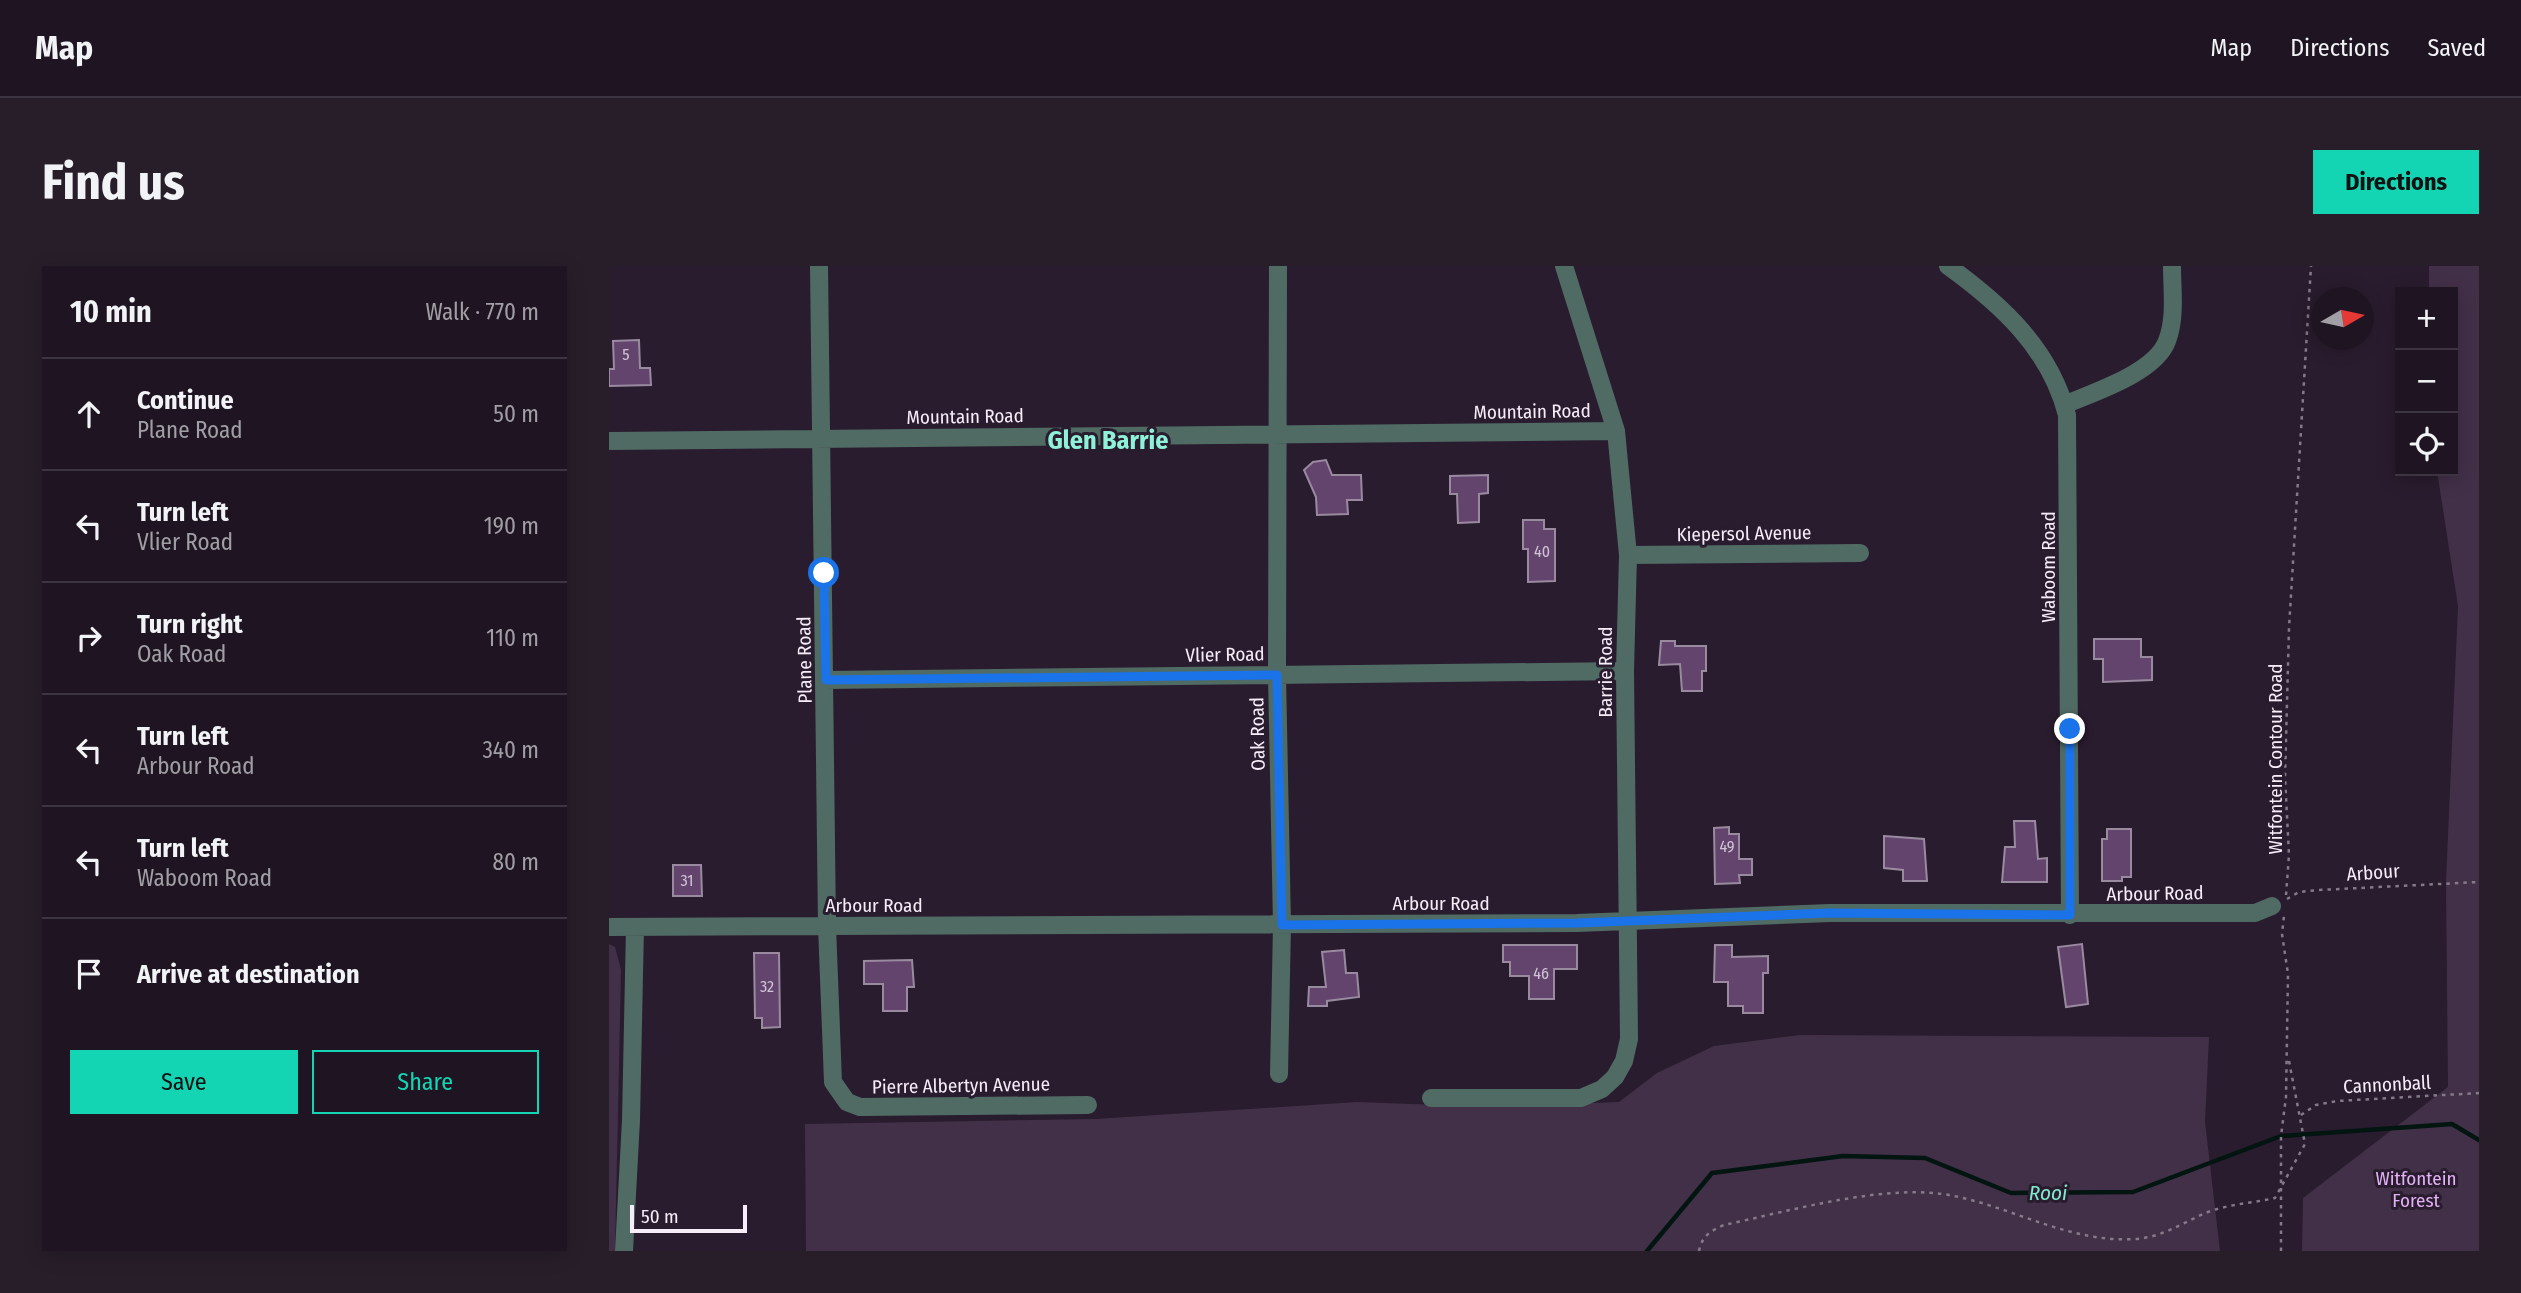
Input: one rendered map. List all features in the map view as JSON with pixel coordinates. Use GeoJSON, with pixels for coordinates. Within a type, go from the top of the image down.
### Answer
{"type":"FeatureCollection","features":[{"type":"Feature","properties":{"kind":"street","name":"Plane Road"},"geometry":{"type":"LineString","coordinates":[[819,266],[827,926]]}},
{"type":"Feature","properties":{"kind":"street","name":"Oak Road"},"geometry":{"type":"LineString","coordinates":[[1277,266],[1277,675],[1282,925],[1279,1074]]}},
{"type":"Feature","properties":{"kind":"street","name":"Barrie Road"},"geometry":{"type":"LineString","coordinates":[[1431,1098],[1566,1099],[1593,1094],[1611,1082],[1621,1068],[1629,1039],[1625,671],[1627,555],[1616,431],[1564,266]]}},
{"type":"Feature","properties":{"kind":"street","name":"Waboom Road"},"geometry":{"type":"LineString","coordinates":[[1948,266],[2024,330],[2042,354],[2064,405],[2069,452],[2070,915]]}},
{"type":"Feature","properties":{"kind":"street"},"geometry":{"type":"LineString","coordinates":[[2064,405],[2146,367],[2161,354],[2171,326],[2172,266]]}},
{"type":"Feature","properties":{"kind":"street","name":"Mountain Road"},"geometry":{"type":"LineString","coordinates":[[609,441],[1616,431]]}},
{"type":"Feature","properties":{"kind":"street","name":"Kiepersol Avenue"},"geometry":{"type":"LineString","coordinates":[[1627,555],[1860,553]]}},
{"type":"Feature","properties":{"kind":"street","name":"Vlier Road"},"geometry":{"type":"LineString","coordinates":[[826,680],[1625,671]]}},
{"type":"Feature","properties":{"kind":"street","name":"Arbour Road"},"geometry":{"type":"LineString","coordinates":[[609,927],[1282,925],[1628,920],[1830,913],[2255,913],[2281,906]]}},
{"type":"Feature","properties":{"kind":"street","name":"Pierre Albertyn Avenue"},"geometry":{"type":"LineString","coordinates":[[827,926],[831,1072],[840,1095],[847,1102],[860,1107],[881,1109],[1088,1104]]}},
{"type":"Feature","properties":{"kind":"street"},"geometry":{"type":"LineString","coordinates":[[624,1251],[631,1120],[635,927]]}},
{"type":"Feature","properties":{"kind":"path","name":"Witfontein Contour Road"},"geometry":{"type":"LineString","coordinates":[[2281,1251],[2281,1136],[2287,1053],[2288,967],[2282,934],[2281,906],[2289,855],[2285,777],[2289,628],[2311,266]]}},
{"type":"Feature","properties":{"kind":"path","name":"Arbour"},"geometry":{"type":"LineString","coordinates":[[2281,906],[2299,892],[2479,882]]}},
{"type":"Feature","properties":{"kind":"path"},"geometry":{"type":"LineString","coordinates":[[1699,1251],[1701,1241],[1710,1231],[1724,1225],[1892,1194],[1931,1193],[1955,1196],[2080,1234],[2131,1239],[2154,1237],[2223,1207],[2275,1198],[2305,1144],[2304,1126],[2287,1053]]}},
{"type":"Feature","properties":{"kind":"path","name":"Cannonball"},"geometry":{"type":"LineString","coordinates":[[2300,1115],[2316,1105],[2337,1101],[2479,1093]]}},
{"type":"Feature","properties":{"kind":"green space","name":"Witfontein Forest"},"geometry":{"type":"Polygon","coordinates":[[[2429,266],[2479,266],[2479,1251],[2302,1251],[2303,1198],[2448,1087],[2446,882],[2458,606],[2438,476],[2458,476],[2458,287],[2429,287],[2429,266]]]}},
{"type":"Feature","properties":{"kind":"green space"},"geometry":{"type":"Polygon","coordinates":[[[609,944],[615,947],[621,970],[615,1251],[609,1251],[609,944]]]}},
{"type":"Feature","properties":{"kind":"green space"},"geometry":{"type":"Polygon","coordinates":[[[1800,1035],[2209,1037],[2205,1122],[2220,1251],[806,1251],[805,1124],[1096,1119],[1357,1102],[1491,1107],[1619,1102],[1657,1073],[1714,1046],[1800,1035]]]}},
{"type":"Feature","properties":{"kind":"building"},"geometry":{"type":"Polygon","coordinates":[[[639,340],[640,368],[650,368],[651,385],[609,386],[609,369],[614,369],[613,341],[639,340]]]}},
{"type":"Feature","properties":{"kind":"building"},"geometry":{"type":"Polygon","coordinates":[[[1326,460],[1332,475],[1361,475],[1362,500],[1347,500],[1348,514],[1317,515],[1316,497],[1304,470],[1313,462],[1326,460]]]}},
{"type":"Feature","properties":{"kind":"building"},"geometry":{"type":"Polygon","coordinates":[[[1488,475],[1488,493],[1479,494],[1479,522],[1458,523],[1457,494],[1450,494],[1450,476],[1488,475]]]}},
{"type":"Feature","properties":{"kind":"building"},"geometry":{"type":"Polygon","coordinates":[[[1523,520],[1544,520],[1544,529],[1555,529],[1555,581],[1528,582],[1528,549],[1523,549],[1523,520]]]}},
{"type":"Feature","properties":{"kind":"building"},"geometry":{"type":"Polygon","coordinates":[[[2094,639],[2141,639],[2141,657],[2152,657],[2152,680],[2103,682],[2103,659],[2094,659],[2094,639]]]}},
{"type":"Feature","properties":{"kind":"building"},"geometry":{"type":"Polygon","coordinates":[[[1661,641],[1675,641],[1675,646],[1706,646],[1706,671],[1702,671],[1702,691],[1682,691],[1680,664],[1659,665],[1661,641]]]}},
{"type":"Feature","properties":{"kind":"building"},"geometry":{"type":"Polygon","coordinates":[[[2014,821],[2035,821],[2038,859],[2047,858],[2047,882],[2002,882],[2005,847],[2015,847],[2014,821]]]}},
{"type":"Feature","properties":{"kind":"building"},"geometry":{"type":"Polygon","coordinates":[[[1729,827],[1729,834],[1739,834],[1739,859],[1752,859],[1752,875],[1739,875],[1740,883],[1715,884],[1714,828],[1729,827]]]}},
{"type":"Feature","properties":{"kind":"building"},"geometry":{"type":"Polygon","coordinates":[[[2107,829],[2131,829],[2131,877],[2122,877],[2122,881],[2102,881],[2102,839],[2107,839],[2107,829]]]}},
{"type":"Feature","properties":{"kind":"building"},"geometry":{"type":"Polygon","coordinates":[[[1884,836],[1924,839],[1927,881],[1903,881],[1903,870],[1884,868],[1884,836]]]}},
{"type":"Feature","properties":{"kind":"building"},"geometry":{"type":"Polygon","coordinates":[[[673,865],[701,865],[702,896],[673,896],[673,865]]]}},
{"type":"Feature","properties":{"kind":"building"},"geometry":{"type":"Polygon","coordinates":[[[2082,944],[2088,1004],[2066,1007],[2058,947],[2082,944]]]}},
{"type":"Feature","properties":{"kind":"building"},"geometry":{"type":"Polygon","coordinates":[[[1503,945],[1577,945],[1577,969],[1554,969],[1554,999],[1529,999],[1529,976],[1510,976],[1510,962],[1503,962],[1503,945]]]}},
{"type":"Feature","properties":{"kind":"building"},"geometry":{"type":"Polygon","coordinates":[[[1715,945],[1732,945],[1732,957],[1768,956],[1768,973],[1763,973],[1763,1013],[1743,1013],[1743,1006],[1728,1006],[1728,982],[1714,982],[1715,945]]]}},
{"type":"Feature","properties":{"kind":"building"},"geometry":{"type":"Polygon","coordinates":[[[1344,950],[1346,973],[1357,973],[1359,997],[1327,1001],[1327,1006],[1308,1006],[1309,987],[1326,987],[1322,952],[1344,950]]]}},
{"type":"Feature","properties":{"kind":"building"},"geometry":{"type":"Polygon","coordinates":[[[754,953],[779,953],[780,1027],[762,1028],[762,1018],[755,1018],[754,953]]]}},
{"type":"Feature","properties":{"kind":"building"},"geometry":{"type":"Polygon","coordinates":[[[912,960],[914,987],[907,987],[907,1011],[883,1011],[883,984],[864,984],[864,961],[912,960]]]}},
{"type":"Feature","properties":{"kind":"waterway","name":"Rooi"},"geometry":{"type":"LineString","coordinates":[[1647,1251],[1712,1173],[1843,1156],[1925,1158],[2011,1193],[2133,1192],[2281,1136],[2452,1124],[2479,1140]]}},
{"type":"Feature","properties":{"kind":"district","name":"Glen Barrie"},"geometry":{"type":"Point","coordinates":[1108,440]}},
{"type":"Feature","properties":{"kind":"route"},"geometry":{"type":"LineString","coordinates":[[824,573],[826,680],[1277,675],[1282,925],[1577,923],[1830,913],[2070,915],[2070,729]]}}]}
